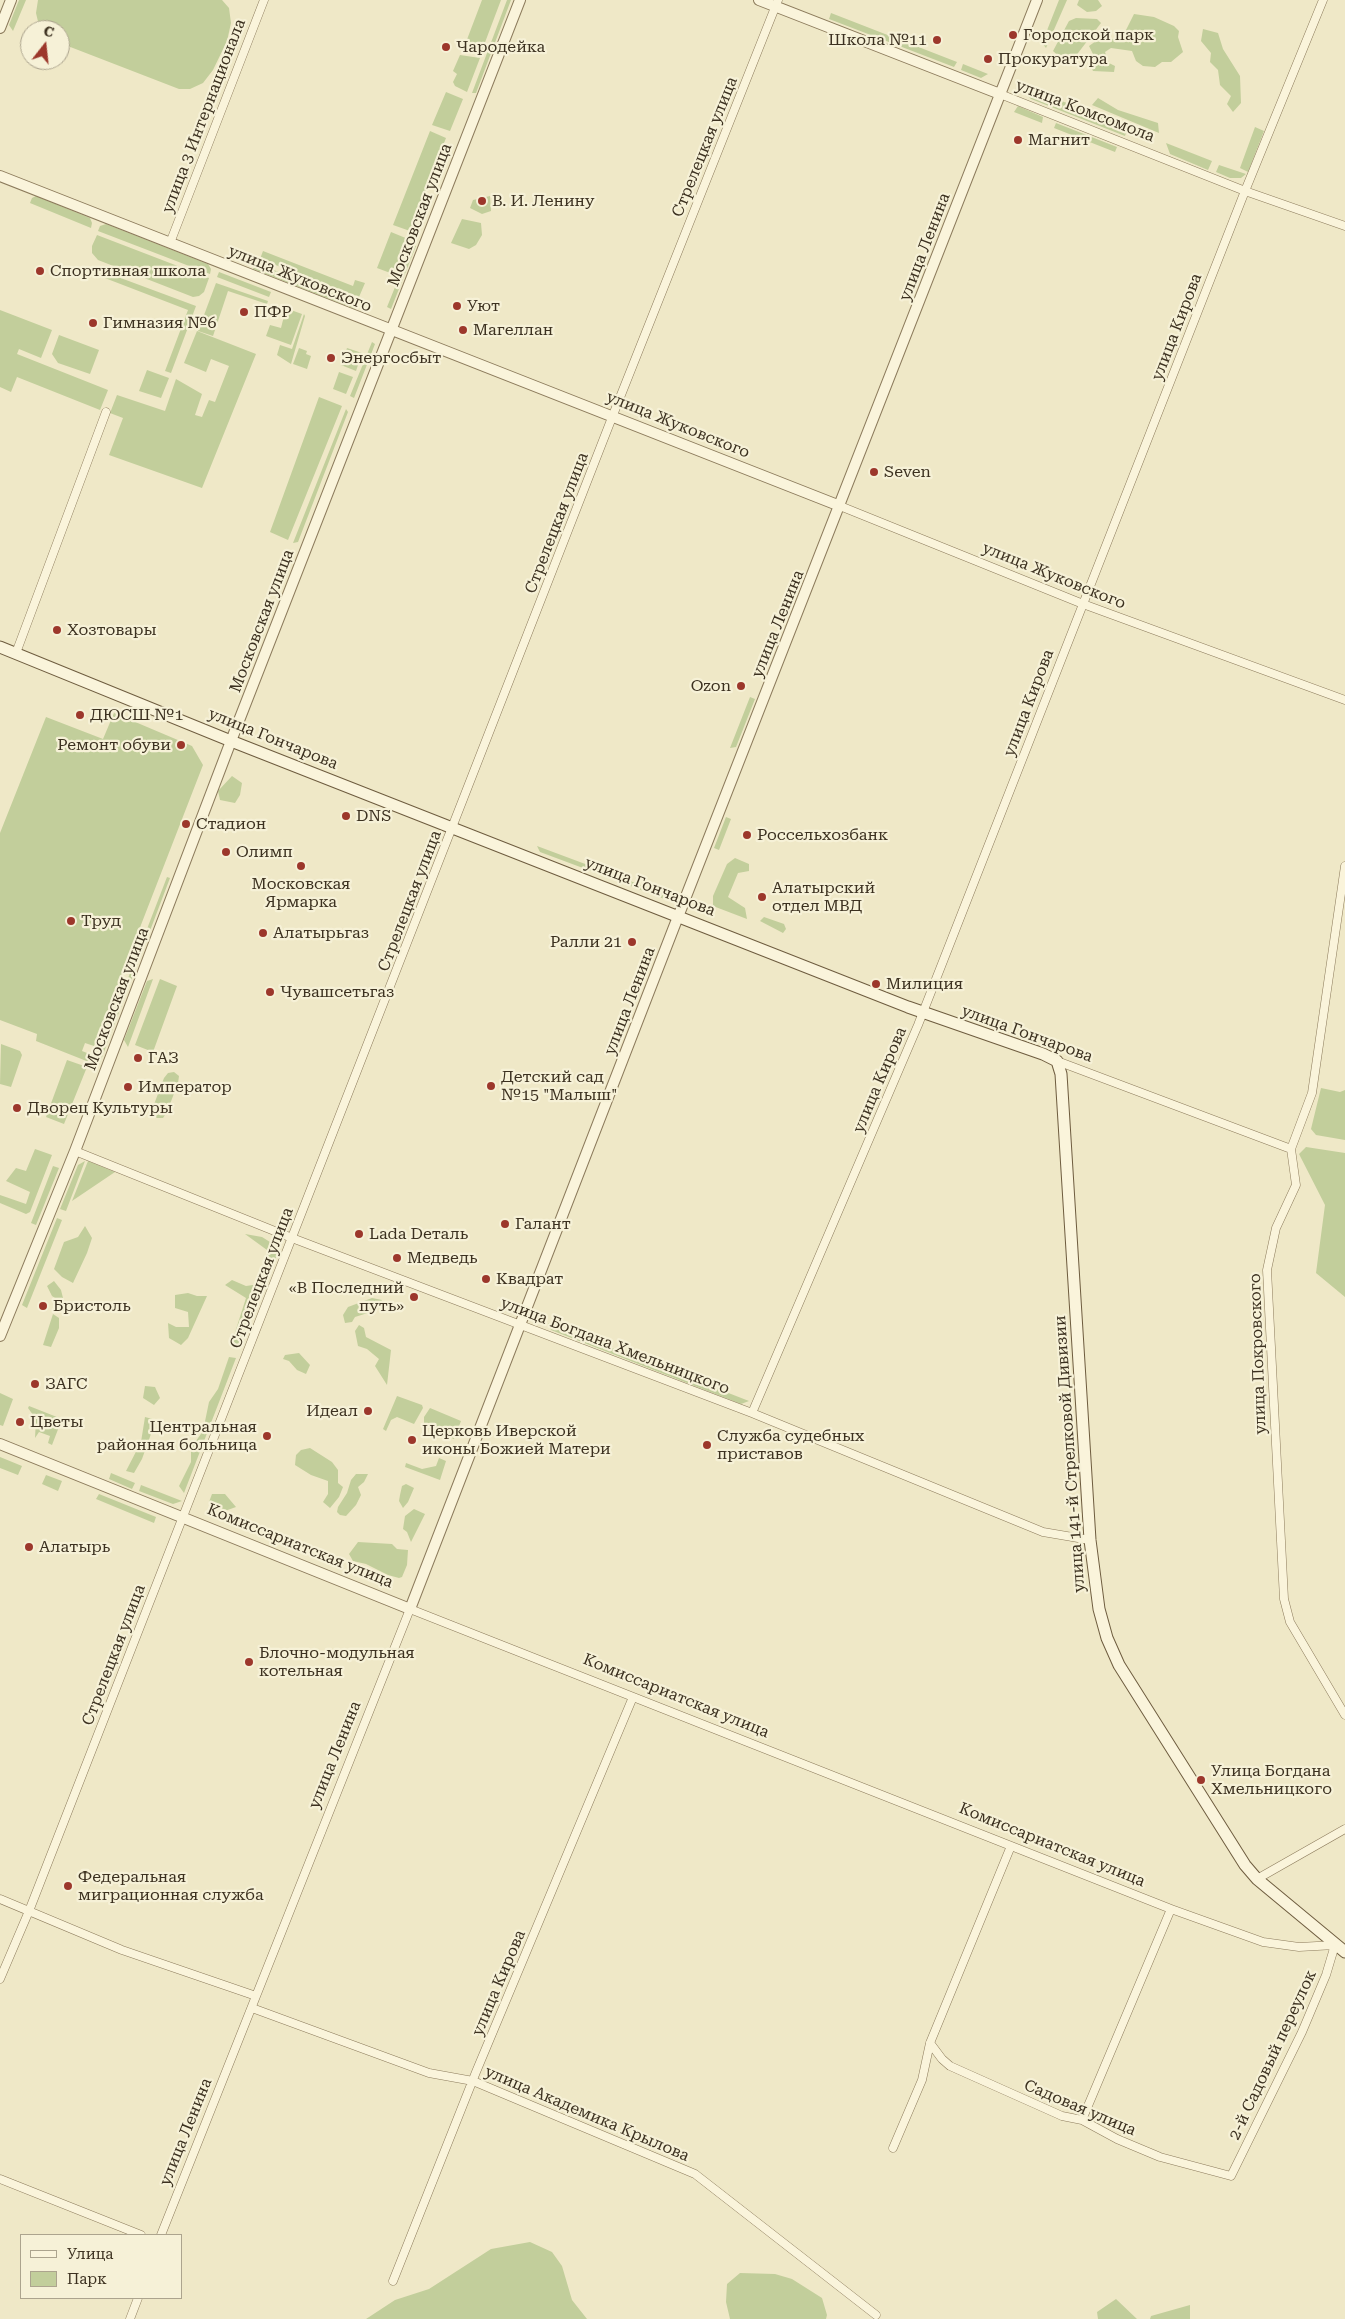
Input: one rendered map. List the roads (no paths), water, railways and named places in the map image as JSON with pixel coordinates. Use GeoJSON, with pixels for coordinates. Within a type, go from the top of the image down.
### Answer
{"type":"FeatureCollection","features":[{"type":"Feature","properties":{"kind":"main road","name":"улица Гончарова"},"geometry":{"type":"LineString","coordinates":[[0,647],[231,741],[453,828],[923,1012],[1043,1054],[1057,1061]]}},
{"type":"Feature","properties":{"kind":"main road","name":"улица 141-й Стрелковой Дивизии"},"geometry":{"type":"LineString","coordinates":[[1057,1061],[1062,1074],[1090,1540],[1099,1609],[1107,1638],[1119,1666],[1235,1852],[1257,1879],[1340,1949]]}},
{"type":"Feature","properties":{"kind":"street"},"geometry":{"type":"LineString","coordinates":[[0,28],[11,0]]}},
{"type":"Feature","properties":{"kind":"street","name":"улица 3 Интернационала"},"geometry":{"type":"LineString","coordinates":[[170,243],[264,0]]}},
{"type":"Feature","properties":{"kind":"street","name":"Московская улица"},"geometry":{"type":"LineString","coordinates":[[0,1336],[75,1151],[231,741],[520,0]]}},
{"type":"Feature","properties":{"kind":"street","name":"улица Комсомола"},"geometry":{"type":"LineString","coordinates":[[759,0],[777,3],[1245,191],[1345,226]]}},
{"type":"Feature","properties":{"kind":"street","name":"улица Ленина"},"geometry":{"type":"LineString","coordinates":[[161,2234],[410,1608],[678,915],[1037,0]]}},
{"type":"Feature","properties":{"kind":"street","name":"улица Кирова"},"geometry":{"type":"LineString","coordinates":[[752,1413],[923,1012],[1245,191],[1323,0]]}},
{"type":"Feature","properties":{"kind":"street","name":"Стрелецкая улица"},"geometry":{"type":"LineString","coordinates":[[0,1979],[29,1911],[613,415],[777,3]]}},
{"type":"Feature","properties":{"kind":"street","name":"улица Жуковского"},"geometry":{"type":"LineString","coordinates":[[0,176],[390,331],[613,415],[1082,604],[1345,700]]}},
{"type":"Feature","properties":{"kind":"street"},"geometry":{"type":"LineString","coordinates":[[16,653],[106,412]]}},
{"type":"Feature","properties":{"kind":"street","name":"улица Покровского"},"geometry":{"type":"LineString","coordinates":[[1345,866],[1312,1093],[1291,1149],[1296,1185],[1276,1228],[1267,1270],[1284,1599],[1290,1622],[1345,1716]]}},
{"type":"Feature","properties":{"kind":"street","name":"улица Гончарова"},"geometry":{"type":"LineString","coordinates":[[1057,1061],[1291,1149]]}},
{"type":"Feature","properties":{"kind":"street","name":"улица Богдана Хмельницкого"},"geometry":{"type":"LineString","coordinates":[[75,1151],[292,1238],[752,1413],[1043,1532],[1090,1540]]}},
{"type":"Feature","properties":{"kind":"street","name":"Комиссариатская улица"},"geometry":{"type":"LineString","coordinates":[[0,1444],[1171,1909],[1263,1942],[1298,1947],[1340,1949]]}},
{"type":"Feature","properties":{"kind":"street","name":"улица Кирова"},"geometry":{"type":"LineString","coordinates":[[393,2280],[472,2081],[633,1696]]}},
{"type":"Feature","properties":{"kind":"street"},"geometry":{"type":"LineString","coordinates":[[1257,1879],[1345,1828]]}},
{"type":"Feature","properties":{"kind":"street"},"geometry":{"type":"LineString","coordinates":[[894,2148],[922,2080],[930,2043],[1011,1846]]}},
{"type":"Feature","properties":{"kind":"street"},"geometry":{"type":"LineString","coordinates":[[0,1899],[122,1950],[256,1996]]}},
{"type":"Feature","properties":{"kind":"street"},"geometry":{"type":"LineString","coordinates":[[1082,2120],[1171,1909]]}},
{"type":"Feature","properties":{"kind":"street","name":"2-й Садовый переулок"},"geometry":{"type":"LineString","coordinates":[[1231,2176],[1302,2032],[1326,1975],[1340,1949]]}},
{"type":"Feature","properties":{"kind":"street","name":"улица Академика Крылова"},"geometry":{"type":"LineString","coordinates":[[252,2008],[429,2072],[472,2081],[695,2174],[876,2315]]}},
{"type":"Feature","properties":{"kind":"street","name":"Садовая улица"},"geometry":{"type":"LineString","coordinates":[[930,2043],[950,2066],[1062,2116],[1082,2120],[1117,2139],[1160,2157],[1231,2176]]}},
{"type":"Feature","properties":{"kind":"street"},"geometry":{"type":"LineString","coordinates":[[0,2179],[138,2234]]}},
{"type":"Feature","properties":{"kind":"street"},"geometry":{"type":"LineString","coordinates":[[130,2319],[138,2299]]}},
{"type":"Feature","properties":{"kind":"place","name":"Городской парк"},"geometry":{"type":"Point","coordinates":[1013,35]}},
{"type":"Feature","properties":{"kind":"place","name":"Школа №11"},"geometry":{"type":"Point","coordinates":[937,40]}},
{"type":"Feature","properties":{"kind":"place","name":"Чародейка"},"geometry":{"type":"Point","coordinates":[446,47]}},
{"type":"Feature","properties":{"kind":"place","name":"Прокуратура"},"geometry":{"type":"Point","coordinates":[988,59]}},
{"type":"Feature","properties":{"kind":"place","name":"Магнит"},"geometry":{"type":"Point","coordinates":[1018,140]}},
{"type":"Feature","properties":{"kind":"place","name":"В. И. Ленину"},"geometry":{"type":"Point","coordinates":[482,201]}},
{"type":"Feature","properties":{"kind":"place","name":"Спортивная школа"},"geometry":{"type":"Point","coordinates":[40,271]}},
{"type":"Feature","properties":{"kind":"place","name":"Уют"},"geometry":{"type":"Point","coordinates":[457,306]}},
{"type":"Feature","properties":{"kind":"place","name":"ПФР"},"geometry":{"type":"Point","coordinates":[244,312]}},
{"type":"Feature","properties":{"kind":"place","name":"Гимназия №6"},"geometry":{"type":"Point","coordinates":[93,323]}},
{"type":"Feature","properties":{"kind":"place","name":"Магеллан"},"geometry":{"type":"Point","coordinates":[463,330]}},
{"type":"Feature","properties":{"kind":"place","name":"Энергосбыт"},"geometry":{"type":"Point","coordinates":[331,358]}},
{"type":"Feature","properties":{"kind":"place","name":"Seven"},"geometry":{"type":"Point","coordinates":[874,472]}},
{"type":"Feature","properties":{"kind":"place","name":"Хозтовары"},"geometry":{"type":"Point","coordinates":[57,630]}},
{"type":"Feature","properties":{"kind":"place","name":"Ozon"},"geometry":{"type":"Point","coordinates":[741,686]}},
{"type":"Feature","properties":{"kind":"place","name":"ДЮСШ №1"},"geometry":{"type":"Point","coordinates":[80,715]}},
{"type":"Feature","properties":{"kind":"place","name":"Ремонт обуви"},"geometry":{"type":"Point","coordinates":[181,745]}},
{"type":"Feature","properties":{"kind":"place","name":"DNS"},"geometry":{"type":"Point","coordinates":[346,816]}},
{"type":"Feature","properties":{"kind":"place","name":"Стадион"},"geometry":{"type":"Point","coordinates":[186,824]}},
{"type":"Feature","properties":{"kind":"place","name":"Россельхозбанк"},"geometry":{"type":"Point","coordinates":[747,835]}},
{"type":"Feature","properties":{"kind":"place","name":"Олимп"},"geometry":{"type":"Point","coordinates":[226,852]}},
{"type":"Feature","properties":{"kind":"place","name":"Московская Ярмарка"},"geometry":{"type":"Point","coordinates":[301,866]}},
{"type":"Feature","properties":{"kind":"place","name":"Алатырский отдел МВД"},"geometry":{"type":"Point","coordinates":[762,897]}},
{"type":"Feature","properties":{"kind":"place","name":"Труд"},"geometry":{"type":"Point","coordinates":[71,921]}},
{"type":"Feature","properties":{"kind":"place","name":"Алатырьгаз"},"geometry":{"type":"Point","coordinates":[263,933]}},
{"type":"Feature","properties":{"kind":"place","name":"Ралли 21"},"geometry":{"type":"Point","coordinates":[632,942]}},
{"type":"Feature","properties":{"kind":"place","name":"Милиция"},"geometry":{"type":"Point","coordinates":[876,984]}},
{"type":"Feature","properties":{"kind":"place","name":"Чувашсетьгаз"},"geometry":{"type":"Point","coordinates":[270,992]}},
{"type":"Feature","properties":{"kind":"place","name":"ГАЗ"},"geometry":{"type":"Point","coordinates":[138,1058]}},
{"type":"Feature","properties":{"kind":"place","name":"Детский сад №15 \"Малыш\""},"geometry":{"type":"Point","coordinates":[491,1086]}},
{"type":"Feature","properties":{"kind":"place","name":"Император"},"geometry":{"type":"Point","coordinates":[128,1087]}},
{"type":"Feature","properties":{"kind":"place","name":"Дворец Культуры"},"geometry":{"type":"Point","coordinates":[17,1108]}},
{"type":"Feature","properties":{"kind":"place","name":"Галант"},"geometry":{"type":"Point","coordinates":[505,1224]}},
{"type":"Feature","properties":{"kind":"place","name":"Lada Dеталь"},"geometry":{"type":"Point","coordinates":[359,1234]}},
{"type":"Feature","properties":{"kind":"place","name":"Медведь"},"geometry":{"type":"Point","coordinates":[397,1258]}},
{"type":"Feature","properties":{"kind":"place","name":"Квадрат"},"geometry":{"type":"Point","coordinates":[486,1279]}},
{"type":"Feature","properties":{"kind":"place","name":"«В Последний путь»"},"geometry":{"type":"Point","coordinates":[414,1297]}},
{"type":"Feature","properties":{"kind":"place","name":"Бристоль"},"geometry":{"type":"Point","coordinates":[43,1306]}},
{"type":"Feature","properties":{"kind":"place","name":"ЗАГС"},"geometry":{"type":"Point","coordinates":[35,1384]}},
{"type":"Feature","properties":{"kind":"place","name":"Идеал"},"geometry":{"type":"Point","coordinates":[368,1411]}},
{"type":"Feature","properties":{"kind":"place","name":"Цветы"},"geometry":{"type":"Point","coordinates":[20,1422]}},
{"type":"Feature","properties":{"kind":"place","name":"Центральная районная больница"},"geometry":{"type":"Point","coordinates":[267,1436]}},
{"type":"Feature","properties":{"kind":"place","name":"Церковь Иверской иконы Божией Матери"},"geometry":{"type":"Point","coordinates":[412,1440]}},
{"type":"Feature","properties":{"kind":"place","name":"Служба судебных приставов"},"geometry":{"type":"Point","coordinates":[707,1445]}},
{"type":"Feature","properties":{"kind":"place","name":"Алатырь"},"geometry":{"type":"Point","coordinates":[29,1547]}},
{"type":"Feature","properties":{"kind":"place","name":"Блочно-модульная котельная"},"geometry":{"type":"Point","coordinates":[249,1662]}},
{"type":"Feature","properties":{"kind":"place","name":"Улица Богдана Хмельницкого"},"geometry":{"type":"Point","coordinates":[1201,1780]}},
{"type":"Feature","properties":{"kind":"place","name":"Федеральная миграционная служба"},"geometry":{"type":"Point","coordinates":[68,1886]}}]}
